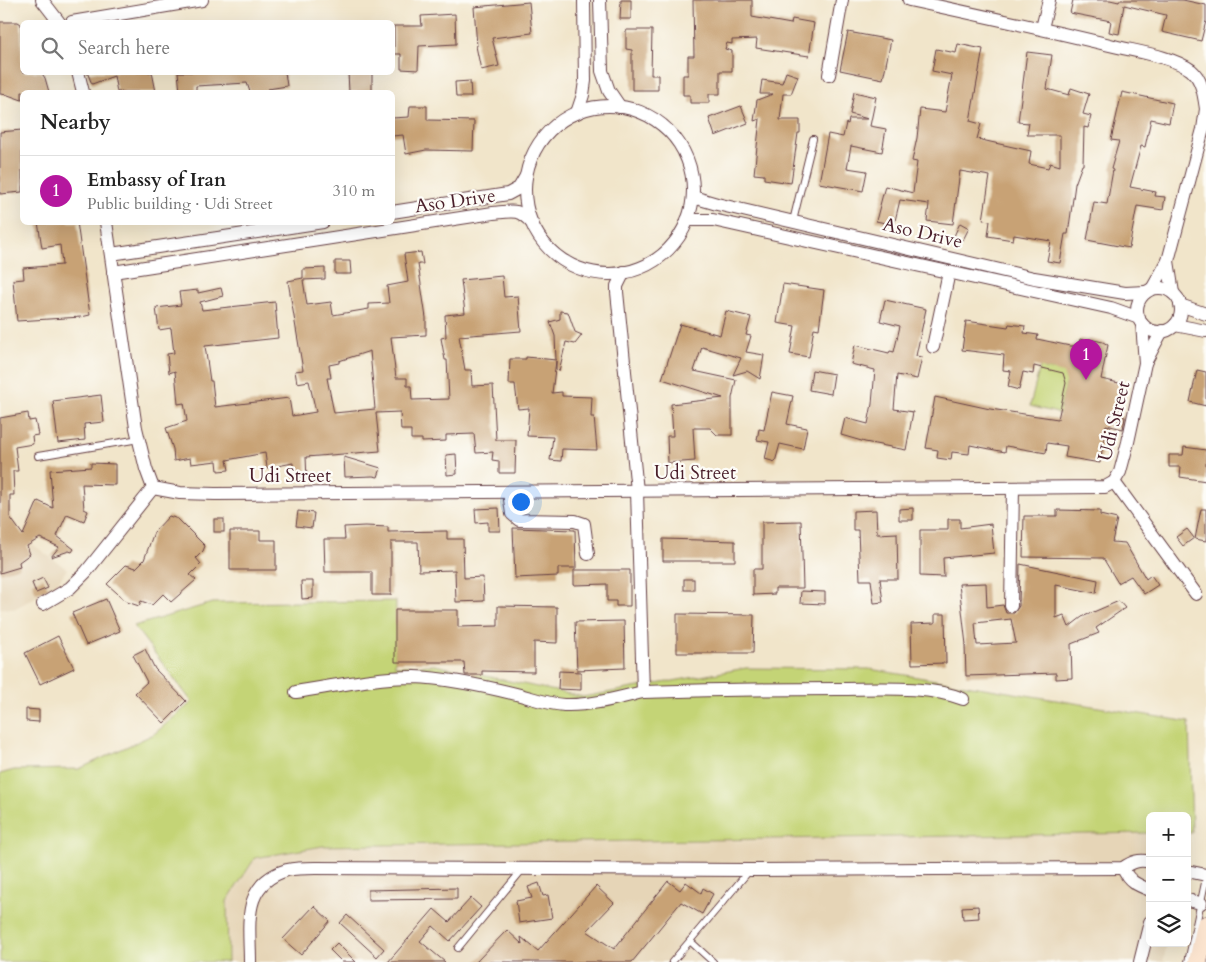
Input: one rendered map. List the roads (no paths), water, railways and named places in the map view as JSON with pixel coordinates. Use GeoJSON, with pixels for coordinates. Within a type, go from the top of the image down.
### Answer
{"type":"FeatureCollection","features":[{"type":"Feature","properties":{"kind":"main road"},"geometry":{"type":"LineString","coordinates":[[1198,962],[1206,925]]}},
{"type":"Feature","properties":{"kind":"street"},"geometry":{"type":"LineString","coordinates":[[42,0],[57,20]]}},
{"type":"Feature","properties":{"kind":"street"},"geometry":{"type":"LineString","coordinates":[[83,20],[195,0]]}},
{"type":"Feature","properties":{"kind":"street"},"geometry":{"type":"LineString","coordinates":[[577,112],[583,95],[586,76],[584,0]]}},
{"type":"Feature","properties":{"kind":"street"},"geometry":{"type":"LineString","coordinates":[[600,0],[602,71],[608,91],[620,107]]}},
{"type":"Feature","properties":{"kind":"street"},"geometry":{"type":"LineString","coordinates":[[829,75],[842,0]]}},
{"type":"Feature","properties":{"kind":"street"},"geometry":{"type":"LineString","coordinates":[[909,0],[1042,28],[1159,57],[1180,64],[1203,80],[1206,109],[1203,129],[1168,261],[1149,291],[1138,304],[1145,363]]}},
{"type":"Feature","properties":{"kind":"street"},"geometry":{"type":"LineString","coordinates":[[1042,28],[1049,0]]}},
{"type":"Feature","properties":{"kind":"street"},"geometry":{"type":"LineString","coordinates":[[79,75],[82,90]]}},
{"type":"Feature","properties":{"kind":"street"},"geometry":{"type":"LineString","coordinates":[[620,107],[644,114],[659,122],[672,134],[682,147],[689,163],[693,179],[693,197],[687,220],[674,243],[662,255],[647,264],[624,272],[614,274],[597,273],[580,269],[565,262],[551,251],[540,238],[532,224],[527,208],[526,176],[530,160],[538,145],[549,131],[562,120],[577,112],[593,108],[620,107]]}},
{"type":"Feature","properties":{"kind":"street","name":"Aso Drive"},"geometry":{"type":"LineString","coordinates":[[395,212],[508,194],[519,188],[526,176]]}},
{"type":"Feature","properties":{"kind":"street","name":"Aso Drive"},"geometry":{"type":"LineString","coordinates":[[693,197],[1034,278],[1125,293],[1149,291]]}},
{"type":"Feature","properties":{"kind":"street","name":"Aso Drive"},"geometry":{"type":"LineString","coordinates":[[114,272],[493,213],[511,211],[522,214],[532,224]]}},
{"type":"Feature","properties":{"kind":"street","name":"Aso Drive"},"geometry":{"type":"LineString","coordinates":[[687,220],[714,220],[1111,308],[1141,321]]}},
{"type":"Feature","properties":{"kind":"street"},"geometry":{"type":"LineString","coordinates":[[44,604],[70,588],[86,572],[153,488],[138,439],[106,225]]}},
{"type":"Feature","properties":{"kind":"street"},"geometry":{"type":"LineString","coordinates":[[111,254],[303,225]]}},
{"type":"Feature","properties":{"kind":"street"},"geometry":{"type":"LineString","coordinates":[[1168,261],[1173,293],[1180,305],[1181,312],[1175,325]]}},
{"type":"Feature","properties":{"kind":"street"},"geometry":{"type":"LineString","coordinates":[[624,272],[617,286],[617,292],[636,491],[644,692]]}},
{"type":"Feature","properties":{"kind":"street"},"geometry":{"type":"LineString","coordinates":[[933,347],[949,272]]}},
{"type":"Feature","properties":{"kind":"street"},"geometry":{"type":"LineString","coordinates":[[1149,291],[1160,288],[1173,293]]}},
{"type":"Feature","properties":{"kind":"street"},"geometry":{"type":"LineString","coordinates":[[1180,305],[1206,314]]}},
{"type":"Feature","properties":{"kind":"street"},"geometry":{"type":"LineString","coordinates":[[1141,321],[1155,331],[1162,331],[1175,325],[1206,331]]}},
{"type":"Feature","properties":{"kind":"street"},"geometry":{"type":"LineString","coordinates":[[1145,363],[1162,331]]}},
{"type":"Feature","properties":{"kind":"street","name":"Udi Street"},"geometry":{"type":"LineString","coordinates":[[153,488],[180,493],[215,494],[1105,487],[1114,482],[1120,472],[1145,363]]}},
{"type":"Feature","properties":{"kind":"street"},"geometry":{"type":"LineString","coordinates":[[1114,482],[1196,594]]}},
{"type":"Feature","properties":{"kind":"street"},"geometry":{"type":"LineString","coordinates":[[1011,606],[1013,488]]}},
{"type":"Feature","properties":{"kind":"street"},"geometry":{"type":"LineString","coordinates":[[509,492],[512,514],[519,520],[575,521],[584,524],[588,554]]}},
{"type":"Feature","properties":{"kind":"street"},"geometry":{"type":"LineString","coordinates":[[296,692],[374,679],[414,677],[451,681],[519,695],[542,702],[564,705],[604,701],[644,692],[724,690],[868,689],[937,691],[963,699]]}},
{"type":"Feature","properties":{"kind":"street"},"geometry":{"type":"LineString","coordinates":[[250,962],[250,906],[256,892],[270,878],[288,870],[315,868],[750,870],[1123,868],[1131,862],[1146,861]]}},
{"type":"Feature","properties":{"kind":"street"},"geometry":{"type":"LineString","coordinates":[[1123,868],[1126,876],[1136,885],[1146,889]]}},
{"type":"Feature","properties":{"kind":"street"},"geometry":{"type":"LineString","coordinates":[[1191,872],[1206,877]]}},
{"type":"Feature","properties":{"kind":"street"},"geometry":{"type":"LineString","coordinates":[[1191,901],[1201,903]]}},
{"type":"Feature","properties":{"kind":"street"},"geometry":{"type":"LineString","coordinates":[[1140,962],[1146,938]]}},
{"type":"Feature","properties":{"kind":"lane"},"geometry":{"type":"LineString","coordinates":[[793,221],[813,139]]}},
{"type":"Feature","properties":{"kind":"lane"},"geometry":{"type":"LineString","coordinates":[[38,456],[138,439]]}},
{"type":"Feature","properties":{"kind":"lane"},"geometry":{"type":"LineString","coordinates":[[458,948],[522,868]]}},
{"type":"Feature","properties":{"kind":"lane"},"geometry":{"type":"LineString","coordinates":[[672,962],[750,870]]}},
{"type":"Feature","properties":{"kind":"lane"},"geometry":{"type":"LineString","coordinates":[[1188,962],[1206,877]]}},
{"type":"Feature","properties":{"kind":"lane"},"geometry":{"type":"LineString","coordinates":[[690,941],[713,962]]}},
{"type":"Feature","properties":{"kind":"place","name":"Embassy of Iran"},"geometry":{"type":"Point","coordinates":[1086,380]}}]}
